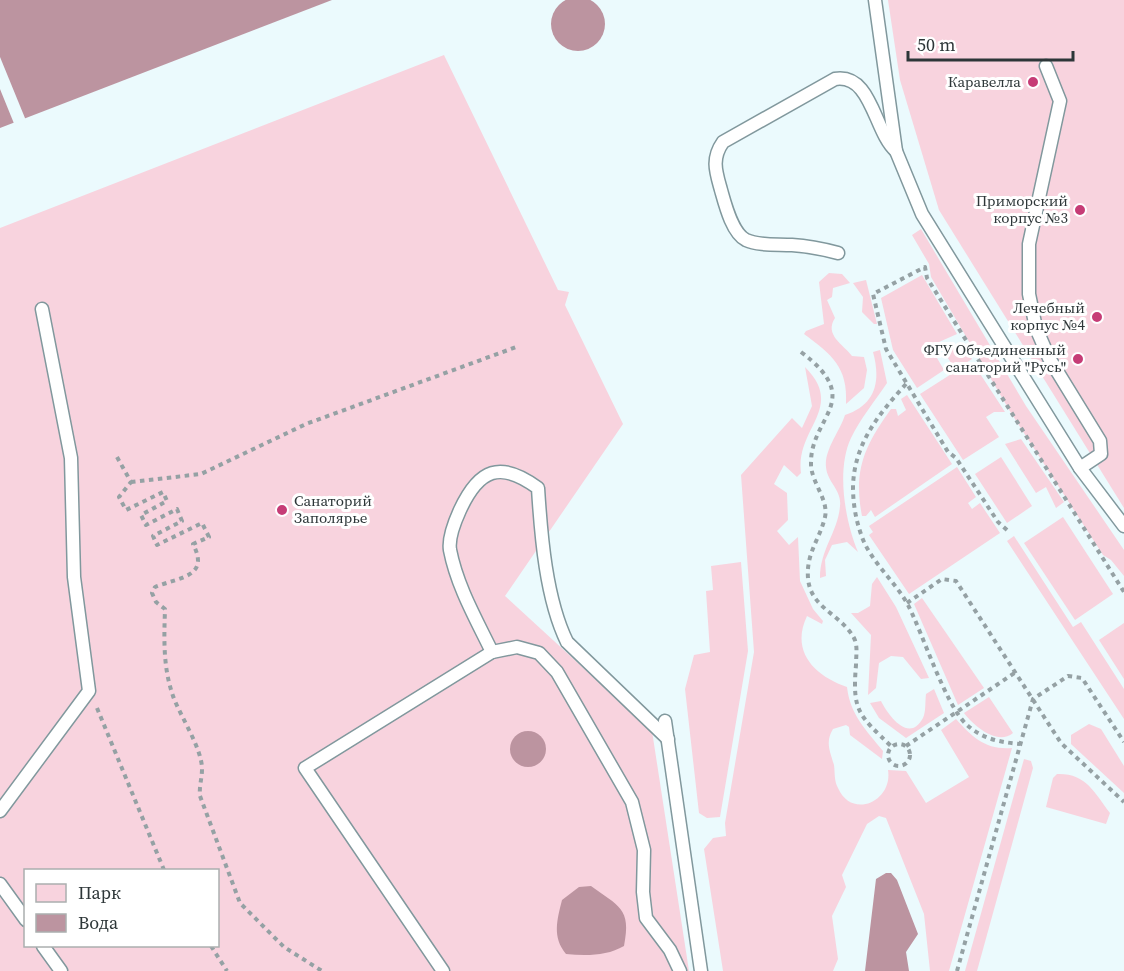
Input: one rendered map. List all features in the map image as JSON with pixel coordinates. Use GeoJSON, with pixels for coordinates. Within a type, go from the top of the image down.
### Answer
{"type":"FeatureCollection","features":[{"type":"Feature","properties":{"kind":"lane"},"geometry":{"type":"LineString","coordinates":[[875,0],[896,151],[922,214],[1080,468],[1124,526]]}},
{"type":"Feature","properties":{"kind":"lane"},"geometry":{"type":"LineString","coordinates":[[1046,66],[1060,101],[1029,244],[1029,294],[1036,328],[1049,358],[1100,441],[1101,454],[1080,468]]}},
{"type":"Feature","properties":{"kind":"lane"},"geometry":{"type":"LineString","coordinates":[[838,253],[746,240],[740,234],[726,206],[714,160],[717,151],[723,142],[836,79],[844,77],[855,82],[864,91],[886,143],[896,151]]}},
{"type":"Feature","properties":{"kind":"lane"},"geometry":{"type":"LineString","coordinates":[[0,811],[89,691],[74,577],[71,458],[42,309]]}},
{"type":"Feature","properties":{"kind":"lane"},"geometry":{"type":"LineString","coordinates":[[492,652],[457,579],[449,546],[455,521],[469,492],[480,478],[498,473],[520,475],[538,488],[552,598],[558,624],[567,642],[668,739]]}},
{"type":"Feature","properties":{"kind":"lane"},"geometry":{"type":"LineString","coordinates":[[443,971],[305,768],[492,652],[517,647],[539,653],[556,672],[632,802],[644,850],[643,892],[646,918],[670,950],[680,971]]}},
{"type":"Feature","properties":{"kind":"lane"},"geometry":{"type":"LineString","coordinates":[[665,721],[701,971]]}},
{"type":"Feature","properties":{"kind":"lane"},"geometry":{"type":"LineString","coordinates":[[0,884],[24,917]]}},
{"type":"Feature","properties":{"kind":"lane"},"geometry":{"type":"LineString","coordinates":[[44,947],[61,971]]}},
{"type":"Feature","properties":{"kind":"path"},"geometry":{"type":"LineString","coordinates":[[1007,530],[998,522],[957,458],[948,452],[886,349],[873,294],[925,267],[927,278],[1124,592]]}},
{"type":"Feature","properties":{"kind":"path"},"geometry":{"type":"LineString","coordinates":[[322,971],[284,947],[240,903],[200,796],[198,783],[202,769],[200,757],[171,687],[164,660],[165,609],[156,602],[152,593],[155,587],[193,572],[198,567],[200,558],[193,544],[209,537],[202,523],[157,545],[153,536],[183,521],[177,509],[146,525],[141,515],[167,501],[163,492],[126,510],[119,497],[131,482],[201,474],[306,424],[519,346]]}},
{"type":"Feature","properties":{"kind":"path"},"geometry":{"type":"LineString","coordinates":[[801,352],[826,375],[832,400],[829,413],[812,450],[812,472],[825,509],[825,517],[809,554],[808,580],[812,593],[820,606],[850,632],[855,640],[857,649],[854,687],[858,711],[892,747]]}},
{"type":"Feature","properties":{"kind":"path"},"geometry":{"type":"LineString","coordinates":[[906,384],[880,413],[862,443],[855,464],[853,487],[862,540],[907,603],[956,712],[981,735],[997,742],[1020,744]]}},
{"type":"Feature","properties":{"kind":"path"},"geometry":{"type":"LineString","coordinates":[[117,457],[131,482]]}},
{"type":"Feature","properties":{"kind":"path"},"geometry":{"type":"LineString","coordinates":[[907,603],[942,579],[956,582],[1061,743],[1124,802]]}},
{"type":"Feature","properties":{"kind":"path"},"geometry":{"type":"LineString","coordinates":[[906,746],[1016,672]]}},
{"type":"Feature","properties":{"kind":"path"},"geometry":{"type":"LineString","coordinates":[[957,971],[1033,699],[1068,676],[1082,678],[1124,742]]}},
{"type":"Feature","properties":{"kind":"path"},"geometry":{"type":"LineString","coordinates":[[89,691],[164,869]]}},
{"type":"Feature","properties":{"kind":"path"},"geometry":{"type":"LineString","coordinates":[[900,744],[906,746],[910,752],[909,759],[904,765],[898,766],[889,759],[892,747],[900,744]]}},
{"type":"Feature","properties":{"kind":"path"},"geometry":{"type":"LineString","coordinates":[[212,947],[227,971]]}},
{"type":"Feature","properties":{"kind":"green space","name":"ФГУ Объединенный санаторий \"Русь\""},"geometry":{"type":"Polygon","coordinates":[[[888,0],[1124,0],[1124,508],[939,210],[900,80],[888,0]]]}},
{"type":"Feature","properties":{"kind":"green space","name":"Санаторий Заполярье"},"geometry":{"type":"Polygon","coordinates":[[[444,55],[558,290],[569,292],[565,305],[623,424],[505,596],[652,731],[689,971],[0,971],[0,228],[444,55]]]}},
{"type":"Feature","properties":{"kind":"green space"},"geometry":{"type":"Polygon","coordinates":[[[921,229],[1026,406],[1124,550],[1124,576],[1111,560],[1103,555],[1011,413],[931,277],[929,264],[912,235],[921,229]]]}},
{"type":"Feature","properties":{"kind":"green space"},"geometry":{"type":"Polygon","coordinates":[[[829,273],[842,274],[850,283],[833,288],[832,297],[827,300],[835,318],[832,324],[833,334],[852,356],[864,357],[867,370],[864,388],[846,404],[846,391],[841,371],[823,349],[804,334],[824,324],[819,282],[829,273]]]}},
{"type":"Feature","properties":{"kind":"green space"},"geometry":{"type":"Polygon","coordinates":[[[922,275],[957,334],[930,346],[944,370],[917,388],[893,350],[881,298],[922,275]]]}},
{"type":"Feature","properties":{"kind":"green space"},"geometry":{"type":"Polygon","coordinates":[[[866,280],[877,324],[874,324],[862,312],[863,297],[853,283],[866,280]]]}},
{"type":"Feature","properties":{"kind":"green space"},"geometry":{"type":"Polygon","coordinates":[[[961,342],[972,359],[961,366],[959,362],[953,366],[944,352],[961,342]]]}},
{"type":"Feature","properties":{"kind":"green space"},"geometry":{"type":"Polygon","coordinates":[[[880,350],[887,383],[851,438],[844,465],[846,511],[858,552],[847,542],[832,545],[825,560],[826,576],[820,578],[823,558],[839,515],[840,506],[839,495],[827,472],[827,454],[845,415],[864,405],[874,391],[876,373],[873,352],[880,350]]]}},
{"type":"Feature","properties":{"kind":"green space"},"geometry":{"type":"Polygon","coordinates":[[[975,366],[1005,412],[994,412],[986,417],[999,437],[963,460],[920,394],[956,371],[959,374],[975,366]]]}},
{"type":"Feature","properties":{"kind":"green space"},"geometry":{"type":"Polygon","coordinates":[[[805,367],[816,381],[821,395],[820,407],[805,443],[801,457],[801,473],[797,477],[784,465],[774,484],[787,493],[788,520],[777,531],[789,545],[798,537],[800,581],[813,609],[823,621],[822,624],[807,616],[803,629],[804,651],[816,669],[847,687],[855,714],[883,751],[882,759],[850,735],[849,727],[846,725],[833,729],[829,738],[829,747],[838,788],[844,798],[852,803],[861,805],[870,803],[884,790],[888,781],[888,770],[906,771],[926,803],[969,777],[941,730],[956,719],[968,732],[987,745],[1012,748],[949,971],[930,971],[924,914],[886,818],[879,816],[867,824],[842,875],[846,887],[832,916],[838,959],[833,971],[723,971],[704,849],[713,838],[726,836],[725,823],[754,652],[741,475],[792,418],[802,428],[812,406],[805,367]]]}},
{"type":"Feature","properties":{"kind":"green space"},"geometry":{"type":"Polygon","coordinates":[[[907,395],[952,464],[875,517],[871,510],[866,516],[862,516],[859,485],[863,459],[874,434],[891,409],[896,409],[898,416],[906,410],[901,399],[907,395]]]}},
{"type":"Feature","properties":{"kind":"green space"},"geometry":{"type":"Polygon","coordinates":[[[1021,439],[1064,502],[1056,508],[1046,487],[1036,493],[1005,444],[1021,439]]]}},
{"type":"Feature","properties":{"kind":"green space"},"geometry":{"type":"Polygon","coordinates":[[[1001,457],[1032,506],[1007,523],[975,474],[1001,457]]]}},
{"type":"Feature","properties":{"kind":"green space"},"geometry":{"type":"Polygon","coordinates":[[[957,467],[976,497],[968,503],[972,509],[980,503],[1000,533],[909,594],[869,535],[873,532],[869,526],[957,467]]]}},
{"type":"Feature","properties":{"kind":"green space"},"geometry":{"type":"Polygon","coordinates":[[[1063,517],[1113,594],[1075,620],[1024,543],[1063,517]]]}},
{"type":"Feature","properties":{"kind":"green space"},"geometry":{"type":"Polygon","coordinates":[[[1014,536],[1073,627],[1081,622],[1124,689],[1124,719],[1007,541],[1014,536]]]}},
{"type":"Feature","properties":{"kind":"green space"},"geometry":{"type":"Polygon","coordinates":[[[741,562],[748,651],[720,817],[707,818],[699,813],[685,689],[694,655],[710,652],[706,591],[713,590],[711,566],[741,562]]]}},
{"type":"Feature","properties":{"kind":"green space"},"geometry":{"type":"Polygon","coordinates":[[[877,577],[896,607],[929,678],[921,679],[903,657],[891,656],[879,663],[876,688],[868,695],[871,635],[851,613],[858,613],[870,606],[872,584],[877,577]]]}},
{"type":"Feature","properties":{"kind":"green space"},"geometry":{"type":"Polygon","coordinates":[[[922,598],[984,688],[958,705],[914,604],[922,598]]]}},
{"type":"Feature","properties":{"kind":"green space"},"geometry":{"type":"Polygon","coordinates":[[[1124,623],[1124,679],[1099,640],[1124,623]]]}},
{"type":"Feature","properties":{"kind":"green space"},"geometry":{"type":"Polygon","coordinates":[[[934,689],[944,713],[906,738],[879,718],[870,703],[881,701],[899,724],[905,728],[912,728],[923,718],[926,694],[934,689]]]}},
{"type":"Feature","properties":{"kind":"green space"},"geometry":{"type":"Polygon","coordinates":[[[989,697],[1013,733],[1007,736],[993,736],[986,733],[964,713],[989,697]]]}},
{"type":"Feature","properties":{"kind":"green space"},"geometry":{"type":"Polygon","coordinates":[[[1089,724],[1101,729],[1124,766],[1124,793],[1071,744],[1071,735],[1089,724]]]}},
{"type":"Feature","properties":{"kind":"green space"},"geometry":{"type":"Polygon","coordinates":[[[1024,759],[1031,761],[1033,768],[977,971],[965,971],[1024,759]]]}},
{"type":"Feature","properties":{"kind":"green space"},"geometry":{"type":"Polygon","coordinates":[[[1057,774],[1082,780],[1094,791],[1110,813],[1106,824],[1046,807],[1053,778],[1057,774]]]}},
{"type":"Feature","properties":{"kind":"water"},"geometry":{"type":"Polygon","coordinates":[[[568,-1],[593,1],[601,9],[605,19],[605,29],[601,39],[593,47],[583,51],[573,51],[563,47],[555,39],[551,29],[551,19],[555,9],[568,-1]]]}},
{"type":"Feature","properties":{"kind":"water"},"geometry":{"type":"Polygon","coordinates":[[[0,0],[332,0],[0,128],[0,0]]]}},
{"type":"Feature","properties":{"kind":"water"},"geometry":{"type":"Polygon","coordinates":[[[528,731],[540,737],[546,749],[540,761],[528,767],[516,761],[510,749],[516,737],[528,731]]]}},
{"type":"Feature","properties":{"kind":"water"},"geometry":{"type":"Polygon","coordinates":[[[886,873],[891,873],[897,880],[918,934],[906,952],[909,971],[865,971],[876,879],[886,873]]]}},
{"type":"Feature","properties":{"kind":"water"},"geometry":{"type":"Polygon","coordinates":[[[591,886],[621,909],[626,923],[624,946],[611,952],[566,954],[557,935],[557,921],[562,900],[579,887],[591,886]]]}},
{"type":"Feature","properties":{"kind":"pier"},"geometry":{"type":"Polygon","coordinates":[[[0,57],[27,123],[15,126],[0,89],[0,57]]]}},
{"type":"Feature","properties":{"kind":"place","name":"Каравелла"},"geometry":{"type":"Point","coordinates":[1033,82]}},
{"type":"Feature","properties":{"kind":"place","name":"Приморский корпус №3"},"geometry":{"type":"Point","coordinates":[1080,210]}},
{"type":"Feature","properties":{"kind":"place","name":"Лечебный корпус №4"},"geometry":{"type":"Point","coordinates":[1097,317]}},
{"type":"Feature","properties":{"kind":"place","name":"ФГУ Объединенный санаторий \"Русь\""},"geometry":{"type":"Point","coordinates":[1078,359]}},
{"type":"Feature","properties":{"kind":"place","name":"Санаторий Заполярье"},"geometry":{"type":"Point","coordinates":[282,510]}}]}
